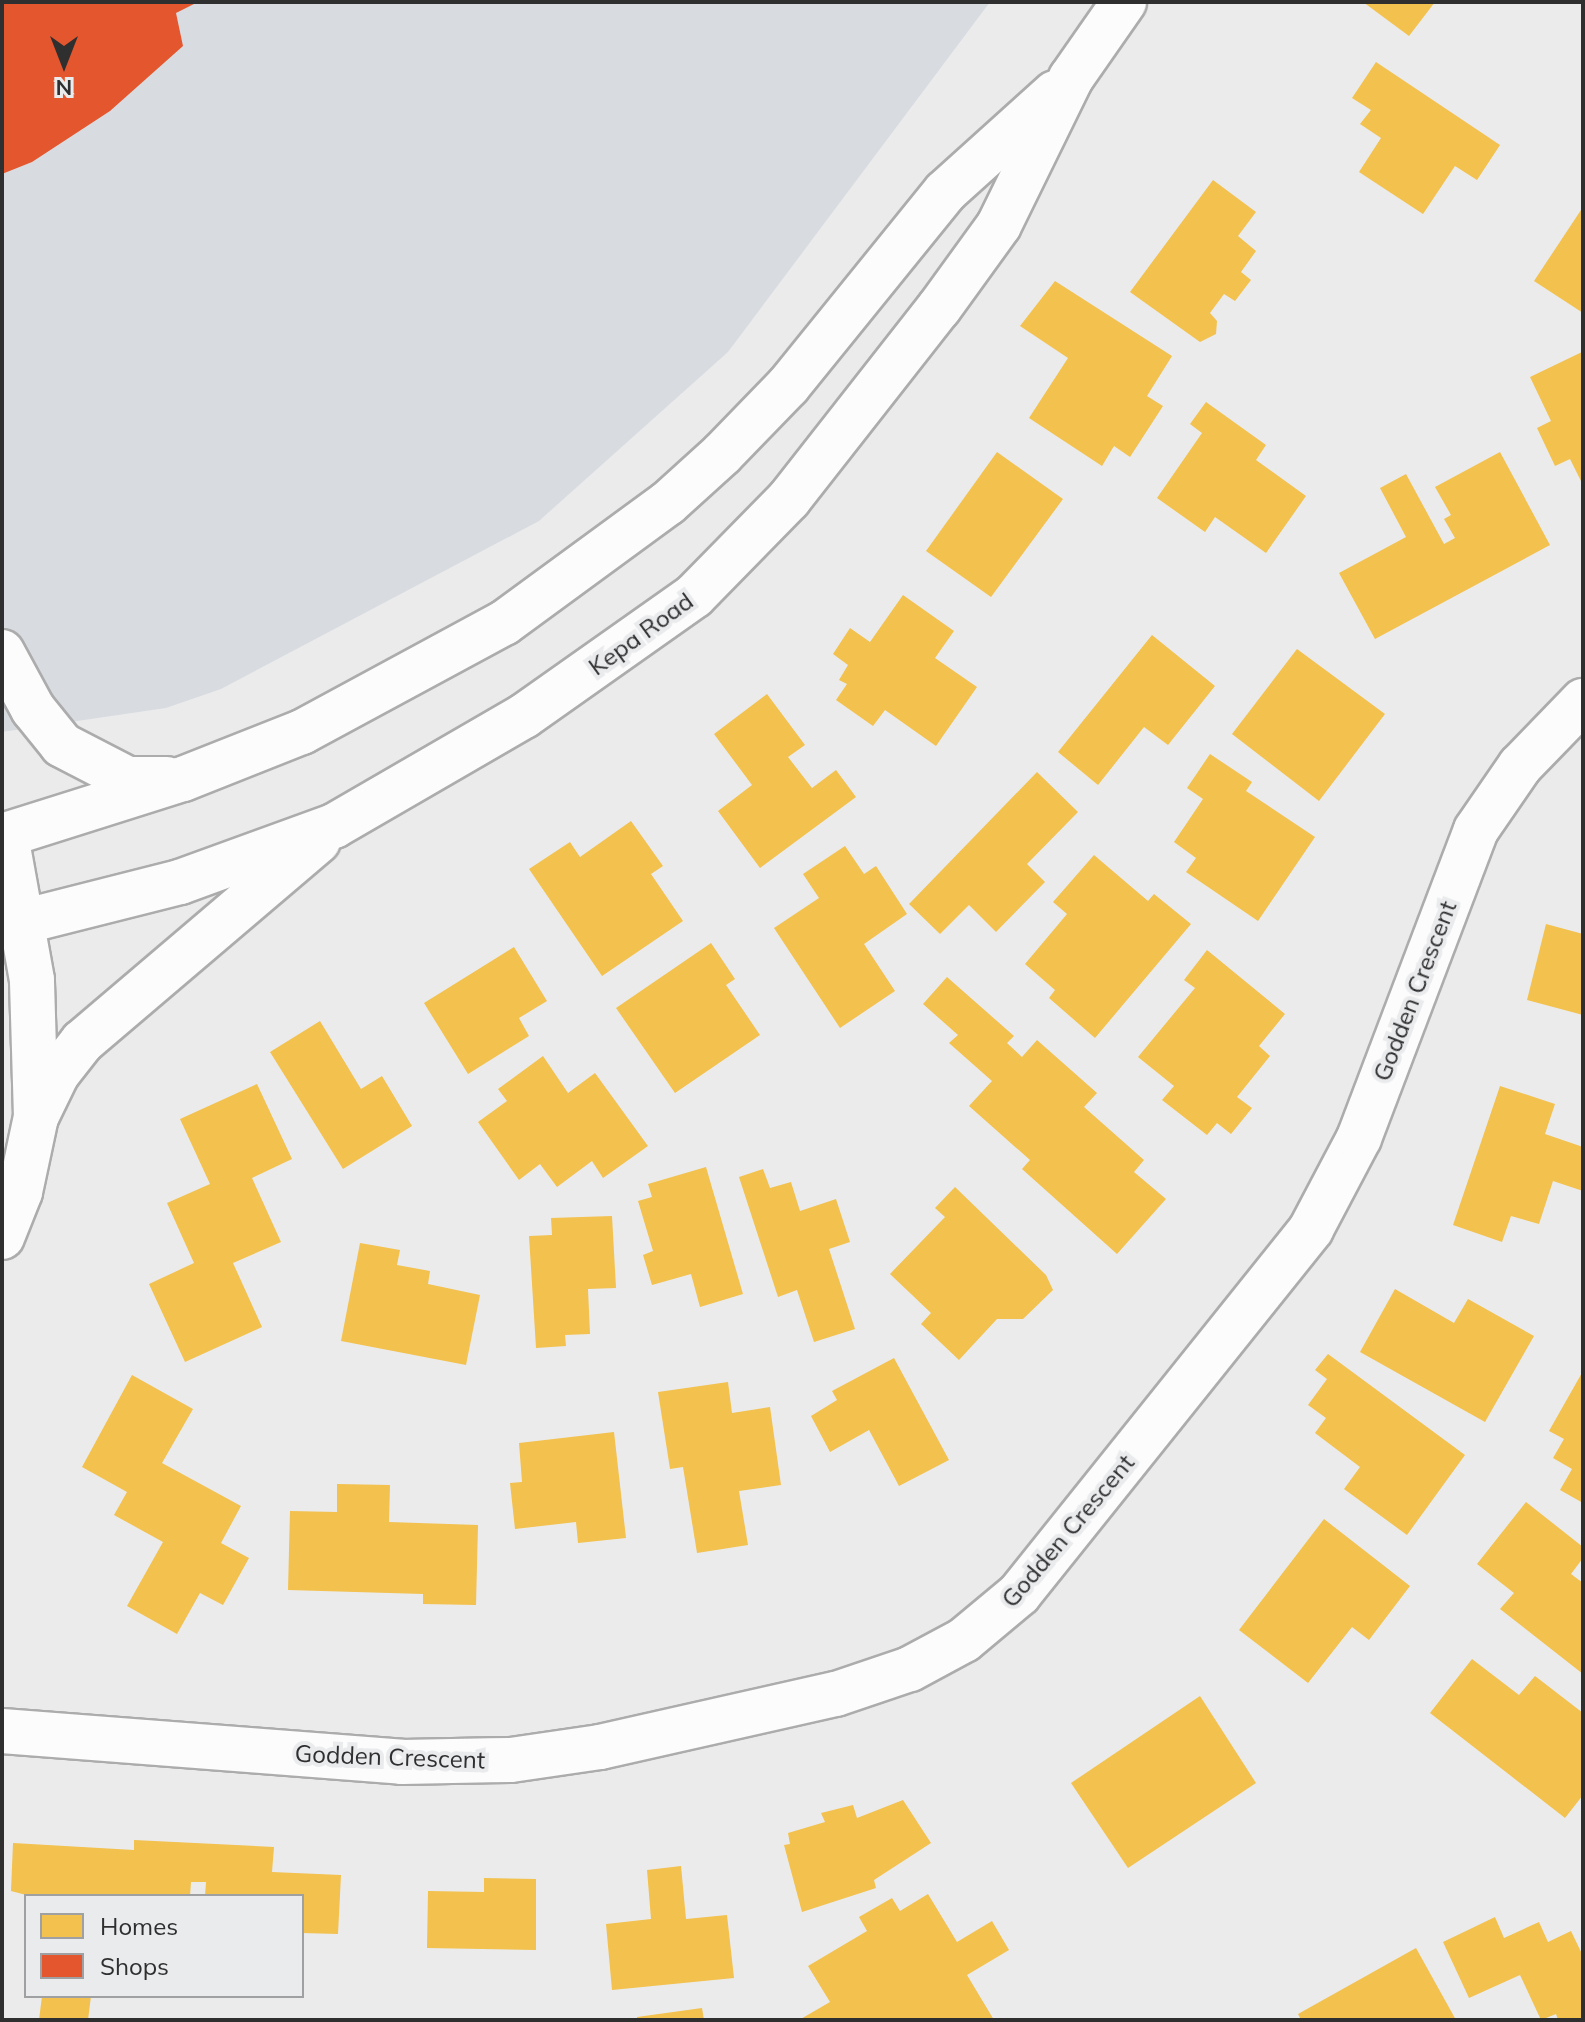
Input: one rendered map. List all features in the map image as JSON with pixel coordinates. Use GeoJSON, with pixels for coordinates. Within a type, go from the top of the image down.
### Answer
{"type":"FeatureCollection","features":[{"type":"Feature","properties":{"kind":"main road","name":"Kepa Road"},"geometry":{"type":"LineString","coordinates":[[12,926],[180,882],[334,826],[524,716],[694,596],[741,554],[862,410],[999,225],[1071,78],[1124,2]]}},
{"type":"Feature","properties":{"kind":"main road","name":"Kepa Road"},"geometry":{"type":"LineString","coordinates":[[4,836],[183,779],[302,732],[421,671],[504,623],[668,503],[788,386],[945,192],[1071,78]]}},
{"type":"Feature","properties":{"kind":"main road"},"geometry":{"type":"LineString","coordinates":[[2,652],[33,709],[62,745],[128,779],[183,779]]}},
{"type":"Feature","properties":{"kind":"main road","name":"Godden Crescent"},"geometry":{"type":"LineString","coordinates":[[2,1731],[402,1762],[511,1760],[600,1747],[836,1694],[910,1669],[964,1640],[1029,1582],[1311,1229],[1359,1138],[1476,830],[1520,766],[1583,701]]}},
{"type":"Feature","properties":{"kind":"main road"},"geometry":{"type":"LineString","coordinates":[[36,1117],[57,1074],[82,1042],[245,908],[334,826]]}},
{"type":"Feature","properties":{"kind":"main road"},"geometry":{"type":"LineString","coordinates":[[2,1237],[20,1192],[36,1117],[37,1042],[12,926],[4,836]]}},
{"type":"Feature","properties":{"kind":"shaded area"},"geometry":{"type":"Polygon","coordinates":[[[2,2],[990,2],[728,352],[539,521],[221,689],[166,708],[2,732],[2,2]]]}},
{"type":"Feature","properties":{"kind":"building: Homes"},"geometry":{"type":"Polygon","coordinates":[[[1363,2],[1435,2],[1409,36],[1363,2]]]}},
{"type":"Feature","properties":{"kind":"building: Homes"},"geometry":{"type":"Polygon","coordinates":[[[1376,62],[1500,145],[1477,180],[1455,166],[1423,214],[1359,172],[1381,138],[1360,124],[1371,110],[1352,98],[1376,62]]]}},
{"type":"Feature","properties":{"kind":"building: Homes"},"geometry":{"type":"Polygon","coordinates":[[[1213,180],[1256,212],[1238,236],[1256,251],[1241,272],[1251,280],[1235,301],[1224,294],[1210,313],[1217,321],[1216,334],[1200,342],[1130,292],[1213,180]]]}},
{"type":"Feature","properties":{"kind":"building: Homes"},"geometry":{"type":"Polygon","coordinates":[[[1583,207],[1583,313],[1534,281],[1583,207]]]}},
{"type":"Feature","properties":{"kind":"building: Homes"},"geometry":{"type":"Polygon","coordinates":[[[1055,281],[1172,356],[1147,396],[1163,406],[1130,457],[1114,446],[1102,466],[1029,418],[1068,358],[1020,326],[1055,281]]]}},
{"type":"Feature","properties":{"kind":"building: Homes"},"geometry":{"type":"Polygon","coordinates":[[[1582,352],[1583,485],[1570,459],[1555,466],[1537,428],[1551,421],[1530,377],[1582,352]]]}},
{"type":"Feature","properties":{"kind":"building: Homes"},"geometry":{"type":"Polygon","coordinates":[[[1206,402],[1266,445],[1256,460],[1306,496],[1266,553],[1215,517],[1205,532],[1157,498],[1202,433],[1190,424],[1206,402]]]}},
{"type":"Feature","properties":{"kind":"building: Homes"},"geometry":{"type":"Polygon","coordinates":[[[997,452],[1063,499],[991,597],[926,551],[997,452]]]}},
{"type":"Feature","properties":{"kind":"building: Homes"},"geometry":{"type":"Polygon","coordinates":[[[1500,452],[1550,545],[1375,639],[1339,573],[1406,537],[1380,488],[1406,474],[1444,544],[1455,538],[1444,519],[1451,515],[1435,487],[1500,452]]]}},
{"type":"Feature","properties":{"kind":"building: Homes"},"geometry":{"type":"Polygon","coordinates":[[[903,595],[954,631],[935,658],[977,687],[936,746],[885,710],[873,726],[836,700],[847,684],[839,680],[848,665],[833,654],[850,628],[870,642],[903,595]]]}},
{"type":"Feature","properties":{"kind":"building: Homes"},"geometry":{"type":"Polygon","coordinates":[[[1152,635],[1215,686],[1168,745],[1144,727],[1098,785],[1058,752],[1152,635]]]}},
{"type":"Feature","properties":{"kind":"building: Homes"},"geometry":{"type":"Polygon","coordinates":[[[1297,649],[1385,714],[1319,801],[1232,734],[1297,649]]]}},
{"type":"Feature","properties":{"kind":"building: Homes"},"geometry":{"type":"Polygon","coordinates":[[[767,694],[805,745],[788,757],[812,788],[836,770],[856,797],[760,868],[718,811],[752,785],[714,734],[767,694]]]}},
{"type":"Feature","properties":{"kind":"building: Homes"},"geometry":{"type":"Polygon","coordinates":[[[1210,754],[1252,782],[1246,791],[1315,837],[1258,921],[1186,872],[1196,858],[1174,842],[1203,799],[1187,788],[1210,754]]]}},
{"type":"Feature","properties":{"kind":"building: Homes"},"geometry":{"type":"Polygon","coordinates":[[[1037,772],[1078,812],[1027,864],[1045,882],[996,932],[969,905],[940,934],[909,904],[1037,772]]]}},
{"type":"Feature","properties":{"kind":"building: Homes"},"geometry":{"type":"Polygon","coordinates":[[[631,821],[663,866],[651,874],[683,921],[602,976],[529,869],[570,842],[580,857],[631,821]]]}},
{"type":"Feature","properties":{"kind":"building: Homes"},"geometry":{"type":"Polygon","coordinates":[[[845,846],[864,874],[876,866],[907,914],[864,944],[895,991],[840,1028],[774,928],[819,898],[803,874],[845,846]]]}},
{"type":"Feature","properties":{"kind":"building: Homes"},"geometry":{"type":"Polygon","coordinates":[[[1094,855],[1148,901],[1154,894],[1191,924],[1095,1038],[1049,998],[1055,990],[1025,964],[1067,914],[1053,902],[1094,855]]]}},
{"type":"Feature","properties":{"kind":"building: Homes"},"geometry":{"type":"Polygon","coordinates":[[[1546,924],[1583,934],[1583,1015],[1527,1000],[1546,924]]]}},
{"type":"Feature","properties":{"kind":"building: Homes"},"geometry":{"type":"Polygon","coordinates":[[[711,943],[735,979],[726,985],[760,1035],[675,1093],[616,1008],[711,943]]]}},
{"type":"Feature","properties":{"kind":"building: Homes"},"geometry":{"type":"Polygon","coordinates":[[[514,947],[547,1001],[519,1018],[529,1036],[468,1074],[424,1003],[514,947]]]}},
{"type":"Feature","properties":{"kind":"building: Homes"},"geometry":{"type":"Polygon","coordinates":[[[1207,950],[1285,1014],[1259,1046],[1270,1056],[1237,1097],[1252,1108],[1231,1134],[1217,1123],[1207,1135],[1162,1100],[1174,1086],[1138,1057],[1195,988],[1184,980],[1207,950]]]}},
{"type":"Feature","properties":{"kind":"building: Homes"},"geometry":{"type":"Polygon","coordinates":[[[947,977],[1014,1036],[1007,1043],[1022,1057],[1037,1040],[1097,1093],[1084,1107],[1144,1160],[1134,1172],[1166,1199],[1117,1254],[1022,1169],[1030,1160],[969,1106],[992,1081],[949,1043],[958,1035],[923,1004],[947,977]]]}},
{"type":"Feature","properties":{"kind":"building: Homes"},"geometry":{"type":"Polygon","coordinates":[[[320,1021],[361,1089],[382,1076],[412,1126],[343,1169],[270,1052],[320,1021]]]}},
{"type":"Feature","properties":{"kind":"building: Homes"},"geometry":{"type":"Polygon","coordinates":[[[543,1056],[568,1093],[595,1073],[648,1146],[603,1178],[592,1161],[557,1187],[540,1164],[519,1180],[478,1122],[507,1101],[498,1089],[543,1056]]]}},
{"type":"Feature","properties":{"kind":"building: Homes"},"geometry":{"type":"Polygon","coordinates":[[[257,1084],[292,1159],[252,1178],[281,1242],[233,1263],[262,1327],[185,1362],[149,1284],[194,1263],[167,1203],[210,1184],[180,1119],[257,1084]]]}},
{"type":"Feature","properties":{"kind":"building: Homes"},"geometry":{"type":"Polygon","coordinates":[[[1500,1086],[1555,1104],[1545,1134],[1583,1147],[1583,1191],[1553,1181],[1539,1224],[1511,1216],[1502,1242],[1453,1225],[1500,1086]]]}},
{"type":"Feature","properties":{"kind":"building: Homes"},"geometry":{"type":"Polygon","coordinates":[[[706,1167],[743,1294],[700,1307],[691,1274],[652,1285],[643,1255],[653,1251],[638,1201],[652,1197],[648,1184],[706,1167]]]}},
{"type":"Feature","properties":{"kind":"building: Homes"},"geometry":{"type":"Polygon","coordinates":[[[763,1169],[770,1188],[791,1182],[800,1211],[836,1199],[850,1242],[829,1249],[855,1329],[814,1342],[797,1290],[778,1297],[739,1177],[763,1169]]]}},
{"type":"Feature","properties":{"kind":"building: Homes"},"geometry":{"type":"Polygon","coordinates":[[[955,1187],[1046,1275],[1053,1290],[1023,1319],[997,1319],[959,1360],[921,1324],[931,1313],[890,1274],[945,1217],[935,1208],[955,1187]]]}},
{"type":"Feature","properties":{"kind":"building: Homes"},"geometry":{"type":"Polygon","coordinates":[[[612,1216],[616,1288],[588,1289],[590,1334],[565,1335],[566,1346],[536,1348],[529,1236],[552,1235],[551,1218],[612,1216]]]}},
{"type":"Feature","properties":{"kind":"building: Homes"},"geometry":{"type":"Polygon","coordinates":[[[360,1243],[400,1250],[397,1265],[430,1271],[428,1284],[480,1295],[466,1365],[341,1341],[360,1243]]]}},
{"type":"Feature","properties":{"kind":"building: Homes"},"geometry":{"type":"Polygon","coordinates":[[[1395,1289],[1454,1323],[1468,1299],[1534,1336],[1485,1422],[1360,1352],[1395,1289]]]}},
{"type":"Feature","properties":{"kind":"building: Homes"},"geometry":{"type":"Polygon","coordinates":[[[1328,1354],[1465,1455],[1407,1535],[1344,1489],[1360,1467],[1315,1433],[1326,1418],[1308,1405],[1327,1379],[1315,1370],[1328,1354]]]}},
{"type":"Feature","properties":{"kind":"building: Homes"},"geometry":{"type":"Polygon","coordinates":[[[894,1358],[949,1460],[899,1486],[869,1430],[830,1452],[811,1416],[837,1400],[832,1391],[894,1358]]]}},
{"type":"Feature","properties":{"kind":"building: Homes"},"geometry":{"type":"Polygon","coordinates":[[[1583,1371],[1583,1503],[1560,1490],[1572,1469],[1553,1458],[1564,1439],[1549,1431],[1583,1371]]]}},
{"type":"Feature","properties":{"kind":"building: Homes"},"geometry":{"type":"Polygon","coordinates":[[[132,1375],[193,1409],[162,1463],[241,1506],[221,1543],[249,1558],[223,1605],[200,1593],[177,1634],[127,1606],[163,1542],[114,1515],[127,1492],[82,1467],[132,1375]]]}},
{"type":"Feature","properties":{"kind":"building: Homes"},"geometry":{"type":"Polygon","coordinates":[[[728,1382],[732,1413],[770,1407],[781,1485],[739,1491],[748,1545],[697,1553],[683,1467],[670,1469],[658,1392],[728,1382]]]}},
{"type":"Feature","properties":{"kind":"building: Homes"},"geometry":{"type":"Polygon","coordinates":[[[614,1432],[626,1538],[578,1543],[576,1522],[515,1529],[510,1483],[522,1482],[519,1443],[614,1432]]]}},
{"type":"Feature","properties":{"kind":"building: Homes"},"geometry":{"type":"Polygon","coordinates":[[[337,1484],[390,1485],[389,1522],[478,1525],[476,1605],[423,1604],[423,1594],[288,1590],[290,1511],[337,1512],[337,1484]]]}},
{"type":"Feature","properties":{"kind":"building: Homes"},"geometry":{"type":"Polygon","coordinates":[[[1526,1502],[1583,1547],[1583,1558],[1571,1574],[1583,1583],[1583,1674],[1500,1609],[1514,1593],[1477,1564],[1526,1502]]]}},
{"type":"Feature","properties":{"kind":"building: Homes"},"geometry":{"type":"Polygon","coordinates":[[[1324,1519],[1410,1586],[1369,1640],[1352,1627],[1308,1683],[1239,1630],[1324,1519]]]}},
{"type":"Feature","properties":{"kind":"building: Homes"},"geometry":{"type":"Polygon","coordinates":[[[1472,1659],[1519,1695],[1535,1676],[1583,1713],[1583,1795],[1565,1818],[1430,1713],[1472,1659]]]}},
{"type":"Feature","properties":{"kind":"building: Homes"},"geometry":{"type":"Polygon","coordinates":[[[1200,1696],[1256,1783],[1128,1868],[1071,1783],[1200,1696]]]}},
{"type":"Feature","properties":{"kind":"building: Homes"},"geometry":{"type":"Polygon","coordinates":[[[903,1800],[931,1843],[874,1880],[876,1888],[802,1912],[784,1845],[790,1844],[788,1833],[825,1822],[821,1813],[853,1805],[857,1818],[903,1800]]]}},
{"type":"Feature","properties":{"kind":"building: Homes"},"geometry":{"type":"Polygon","coordinates":[[[134,1840],[274,1847],[272,1872],[341,1875],[338,1934],[304,1933],[304,1894],[205,1894],[206,1882],[191,1882],[190,1894],[24,1894],[11,1891],[13,1843],[134,1850],[134,1840]]]}},
{"type":"Feature","properties":{"kind":"building: Homes"},"geometry":{"type":"Polygon","coordinates":[[[681,1866],[686,1919],[727,1915],[734,1978],[612,1990],[606,1924],[651,1919],[647,1870],[681,1866]]]}},
{"type":"Feature","properties":{"kind":"building: Homes"},"geometry":{"type":"Polygon","coordinates":[[[484,1878],[536,1879],[536,1950],[427,1948],[428,1891],[484,1892],[484,1878]]]}},
{"type":"Feature","properties":{"kind":"building: Homes"},"geometry":{"type":"Polygon","coordinates":[[[928,1894],[957,1942],[992,1921],[1009,1950],[967,1975],[994,2020],[799,2020],[830,2002],[808,1966],[867,1931],[859,1917],[892,1898],[900,1911],[928,1894]]]}},
{"type":"Feature","properties":{"kind":"building: Homes"},"geometry":{"type":"Polygon","coordinates":[[[1495,1917],[1504,1938],[1539,1922],[1548,1942],[1571,1931],[1583,1956],[1583,2020],[1558,2020],[1556,2014],[1541,2020],[1520,1975],[1469,1998],[1443,1942],[1495,1917]]]}},
{"type":"Feature","properties":{"kind":"building: Homes"},"geometry":{"type":"Polygon","coordinates":[[[1416,1948],[1456,2020],[1301,2020],[1298,2014],[1416,1948]]]}},
{"type":"Feature","properties":{"kind":"building: Homes"},"geometry":{"type":"Polygon","coordinates":[[[42,1998],[91,1998],[88,2020],[39,2020],[42,1998]]]}},
{"type":"Feature","properties":{"kind":"building: Homes"},"geometry":{"type":"Polygon","coordinates":[[[702,2008],[704,2020],[637,2020],[637,2017],[702,2008]]]}},
{"type":"Feature","properties":{"kind":"building: Shops"},"geometry":{"type":"Polygon","coordinates":[[[2,2],[198,2],[176,13],[183,46],[110,111],[32,162],[2,174],[2,2]]]}}]}
